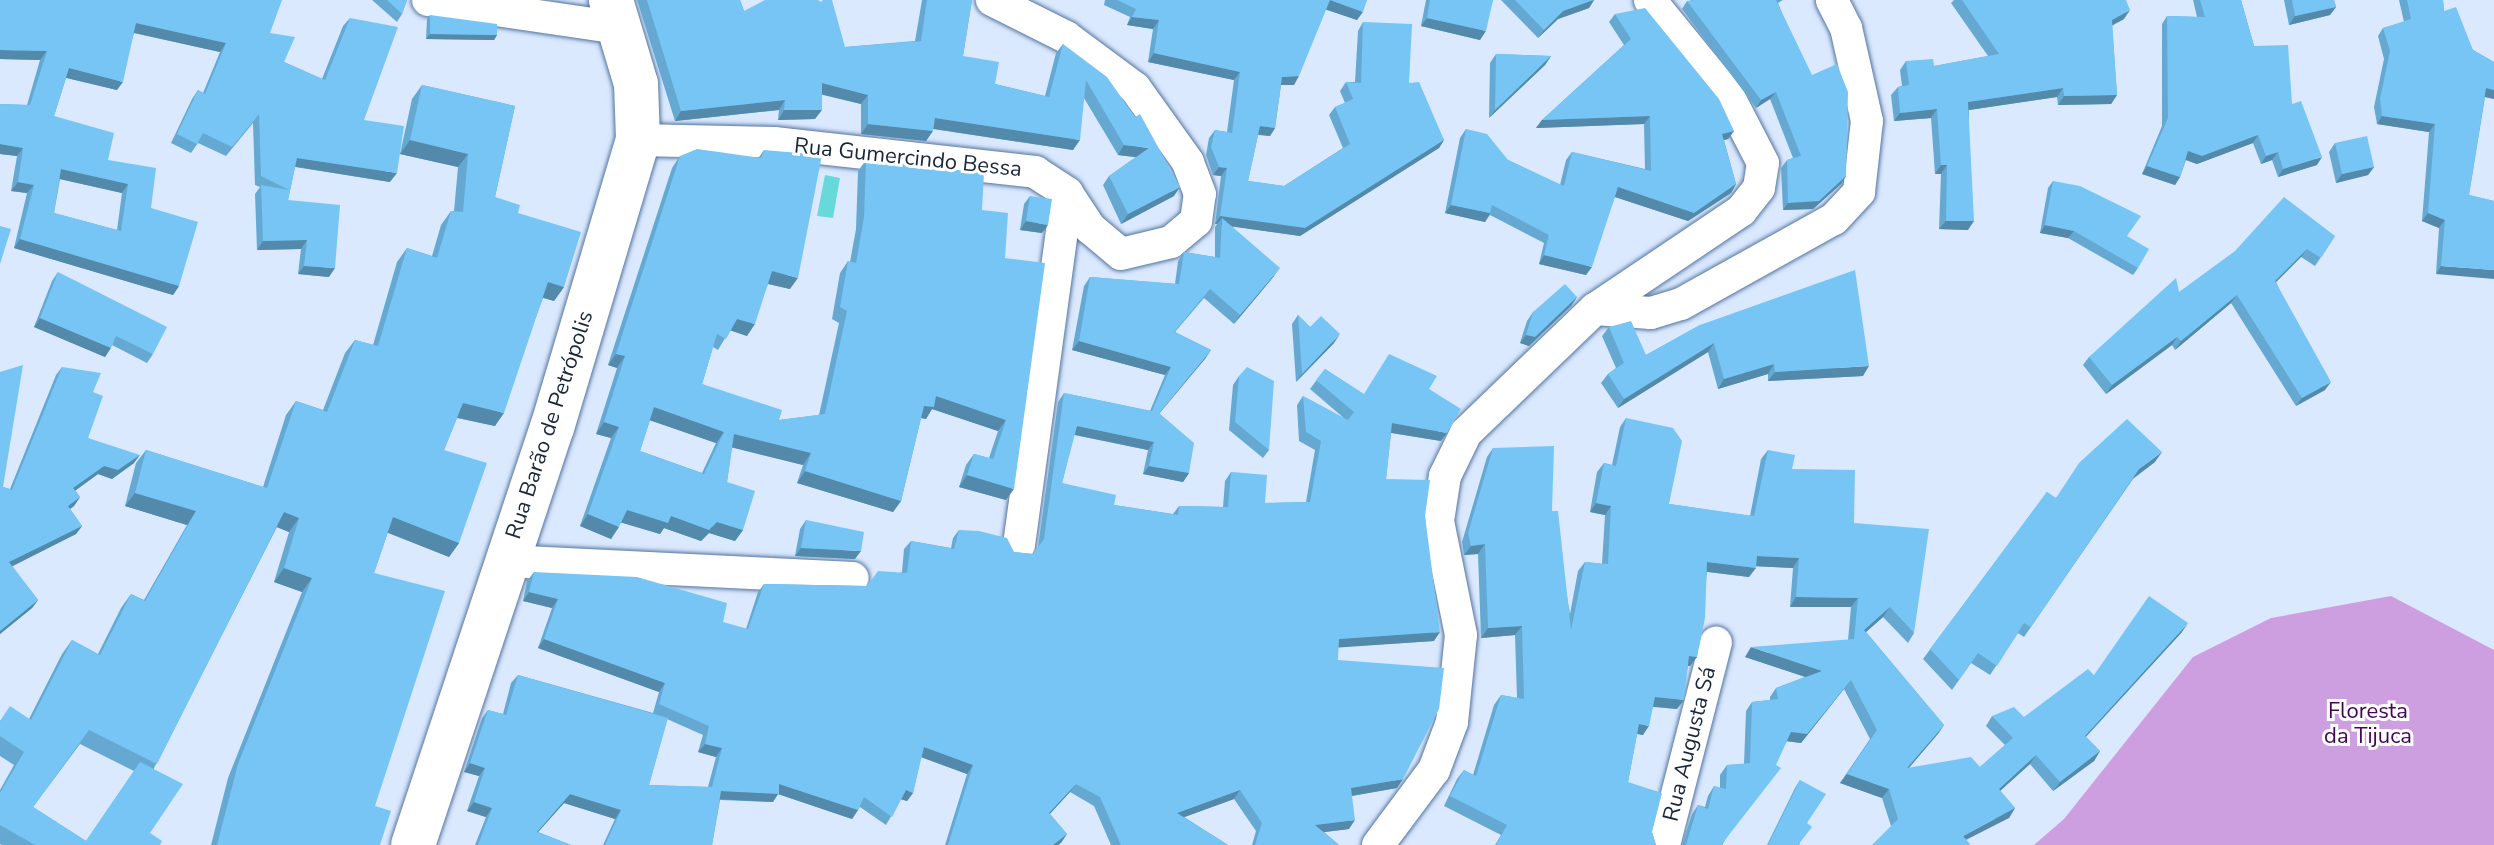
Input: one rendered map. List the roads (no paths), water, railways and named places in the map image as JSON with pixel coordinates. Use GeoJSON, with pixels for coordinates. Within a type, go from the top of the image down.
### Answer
{"type":"FeatureCollection","features":[{"type":"Feature","properties":{"kind":"street"},"geometry":{"type":"LineString","coordinates":[[428,0],[601,12]]}},
{"type":"Feature","properties":{"kind":"street","name":"Rua Gumercindo Bessa"},"geometry":{"type":"LineString","coordinates":[[638,140],[774,143],[1035,172],[1067,193],[1090,228],[1121,254],[1171,242],[1196,221],[1200,194],[1188,162],[1135,88],[1066,37],[992,0]]}},
{"type":"Feature","properties":{"kind":"street"},"geometry":{"type":"LineString","coordinates":[[1378,845],[1434,770],[1452,722],[1461,635],[1438,521],[1445,476],[1466,433],[1493,403],[1595,309],[1741,211],[1759,188],[1763,163],[1729,97],[1650,0]]}},
{"type":"Feature","properties":{"kind":"street"},"geometry":{"type":"LineString","coordinates":[[1595,309],[1651,313],[1681,304],[1834,219],[1859,192],[1867,121],[1846,28],[1832,0]]}},
{"type":"Feature","properties":{"kind":"street","name":"Rua Barão de Petrópolis"},"geometry":{"type":"LineString","coordinates":[[413,845],[638,140],[636,84],[601,12]]}},
{"type":"Feature","properties":{"kind":"street"},"geometry":{"type":"LineString","coordinates":[[1019,545],[1067,193]]}},
{"type":"Feature","properties":{"kind":"street"},"geometry":{"type":"LineString","coordinates":[[506,561],[853,578]]}},
{"type":"Feature","properties":{"kind":"street","name":"Rua Augusta Sá"},"geometry":{"type":"LineString","coordinates":[[1664,845],[1716,643]]}},
{"type":"Feature","properties":{"kind":"park label","name":"Floresta da Tijuca"},"geometry":{"type":"Point","coordinates":[2368,724]}}]}
